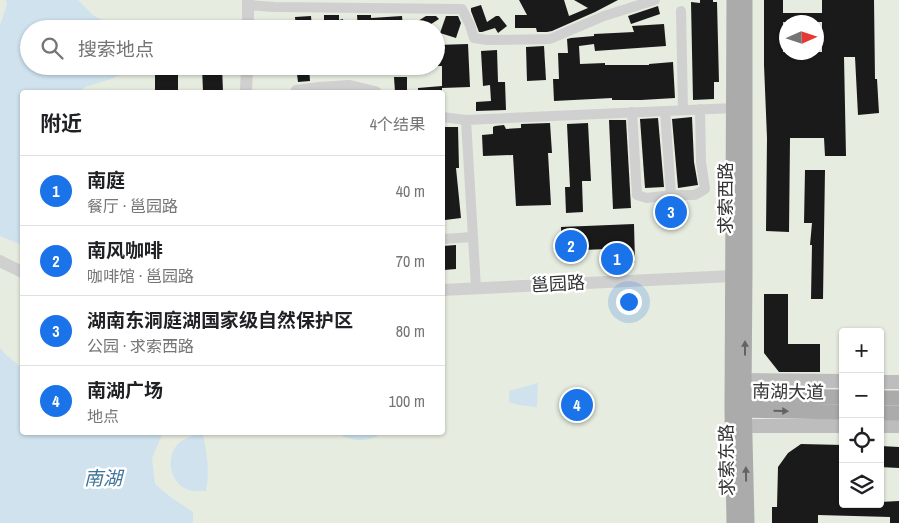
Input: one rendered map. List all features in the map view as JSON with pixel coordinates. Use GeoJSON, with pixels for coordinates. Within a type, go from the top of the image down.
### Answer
{"type":"FeatureCollection","features":[{"type":"Feature","properties":{"kind":"main road","name":"求索西路"},"geometry":{"type":"LineString","coordinates":[[734,0],[734,276],[738,403]]}},
{"type":"Feature","properties":{"kind":"main road","name":"求索西路"},"geometry":{"type":"LineString","coordinates":[[738,403],[744,380],[745,0]]}},
{"type":"Feature","properties":{"kind":"main road"},"geometry":{"type":"LineString","coordinates":[[744,380],[839,381]]}},
{"type":"Feature","properties":{"kind":"main road"},"geometry":{"type":"LineString","coordinates":[[884,382],[899,382]]}},
{"type":"Feature","properties":{"kind":"main road","name":"南湖大道"},"geometry":{"type":"LineString","coordinates":[[738,403],[839,397]]}},
{"type":"Feature","properties":{"kind":"main road"},"geometry":{"type":"LineString","coordinates":[[884,398],[899,398]]}},
{"type":"Feature","properties":{"kind":"main road"},"geometry":{"type":"LineString","coordinates":[[734,523],[738,403]]}},
{"type":"Feature","properties":{"kind":"main road","name":"南湖大道"},"geometry":{"type":"LineString","coordinates":[[738,403],[839,412]]}},
{"type":"Feature","properties":{"kind":"main road","name":"求索东路"},"geometry":{"type":"LineString","coordinates":[[738,403],[745,426],[748,523]]}},
{"type":"Feature","properties":{"kind":"main road"},"geometry":{"type":"LineString","coordinates":[[884,413],[899,413]]}},
{"type":"Feature","properties":{"kind":"main road"},"geometry":{"type":"LineString","coordinates":[[745,426],[839,426]]}},
{"type":"Feature","properties":{"kind":"main road"},"geometry":{"type":"LineString","coordinates":[[884,426],[899,426]]}},
{"type":"Feature","properties":{"kind":"street"},"geometry":{"type":"LineString","coordinates":[[248,20],[248,2],[274,7],[462,9],[474,38],[487,40],[550,39],[604,16],[655,0]]}},
{"type":"Feature","properties":{"kind":"street"},"geometry":{"type":"LineString","coordinates":[[681,11],[683,110]]}},
{"type":"Feature","properties":{"kind":"street"},"geometry":{"type":"LineString","coordinates":[[246,90],[247,75]]}},
{"type":"Feature","properties":{"kind":"street"},"geometry":{"type":"LineString","coordinates":[[296,90],[350,85],[371,90]]}},
{"type":"Feature","properties":{"kind":"street"},"geometry":{"type":"LineString","coordinates":[[445,118],[466,120],[734,108]]}},
{"type":"Feature","properties":{"kind":"street"},"geometry":{"type":"LineString","coordinates":[[632,112],[637,195],[647,198],[694,195],[705,189],[701,162],[700,109]]}},
{"type":"Feature","properties":{"kind":"street"},"geometry":{"type":"LineString","coordinates":[[665,111],[671,195]]}},
{"type":"Feature","properties":{"kind":"street"},"geometry":{"type":"LineString","coordinates":[[466,120],[476,288]]}},
{"type":"Feature","properties":{"kind":"street"},"geometry":{"type":"LineString","coordinates":[[445,239],[473,236]]}},
{"type":"Feature","properties":{"kind":"street"},"geometry":{"type":"LineString","coordinates":[[0,261],[20,271]]}},
{"type":"Feature","properties":{"kind":"street","name":"邕园路"},"geometry":{"type":"LineString","coordinates":[[445,290],[734,276]]}},
{"type":"Feature","properties":{"kind":"shaded area"},"geometry":{"type":"Polygon","coordinates":[[[0,0],[899,0],[899,523],[0,523],[0,0]]]}},
{"type":"Feature","properties":{"kind":"water"},"geometry":{"type":"Polygon","coordinates":[[[6,0],[78,0],[94,16],[102,20],[20,20],[20,75],[120,75],[85,87],[82,90],[20,90],[20,244],[0,236],[0,25],[7,5],[6,0]]]}},
{"type":"Feature","properties":{"kind":"water","name":"南湖"},"geometry":{"type":"Polygon","coordinates":[[[0,348],[20,366],[20,435],[162,435],[152,458],[155,484],[193,512],[193,523],[0,523],[0,348]]]}},
{"type":"Feature","properties":{"kind":"water"},"geometry":{"type":"Polygon","coordinates":[[[538,383],[537,407],[509,402],[509,391],[538,383]]]}},
{"type":"Feature","properties":{"kind":"water"},"geometry":{"type":"Polygon","coordinates":[[[194,435],[203,435],[206,449],[208,477],[206,491],[191,491],[180,485],[171,467],[172,454],[175,447],[194,435]]]}},
{"type":"Feature","properties":{"kind":"water"},"geometry":{"type":"Polygon","coordinates":[[[342,435],[378,435],[365,440],[342,435]]]}},
{"type":"Feature","properties":{"kind":"building"},"geometry":{"type":"Polygon","coordinates":[[[519,0],[564,0],[569,16],[588,8],[574,0],[618,0],[552,31],[537,32],[536,28],[515,28],[515,15],[527,15],[519,0]]]}},
{"type":"Feature","properties":{"kind":"building"},"geometry":{"type":"Polygon","coordinates":[[[700,0],[713,0],[713,2],[717,2],[719,82],[714,82],[714,99],[693,100],[691,2],[700,3],[700,0]]]}},
{"type":"Feature","properties":{"kind":"building"},"geometry":{"type":"Polygon","coordinates":[[[764,0],[783,0],[783,13],[822,13],[822,0],[874,0],[875,79],[877,79],[879,113],[858,115],[855,57],[844,57],[846,156],[825,156],[824,138],[790,138],[789,232],[766,231],[767,138],[764,0]]]}},
{"type":"Feature","properties":{"kind":"building"},"geometry":{"type":"Polygon","coordinates":[[[481,5],[487,22],[499,16],[507,26],[498,33],[495,28],[479,32],[471,8],[481,5]]]}},
{"type":"Feature","properties":{"kind":"building"},"geometry":{"type":"Polygon","coordinates":[[[658,6],[660,14],[631,24],[628,16],[658,6]]]}},
{"type":"Feature","properties":{"kind":"building"},"geometry":{"type":"Polygon","coordinates":[[[324,15],[339,15],[339,20],[324,20],[324,15]]]}},
{"type":"Feature","properties":{"kind":"building"},"geometry":{"type":"Polygon","coordinates":[[[357,15],[371,15],[371,18],[402,16],[402,20],[357,20],[357,15]]]}},
{"type":"Feature","properties":{"kind":"building"},"geometry":{"type":"Polygon","coordinates":[[[311,16],[311,20],[295,20],[295,17],[311,16]]]}},
{"type":"Feature","properties":{"kind":"building"},"geometry":{"type":"Polygon","coordinates":[[[426,16],[436,16],[439,19],[437,20],[420,20],[426,16]]]}},
{"type":"Feature","properties":{"kind":"building"},"geometry":{"type":"Polygon","coordinates":[[[446,16],[458,16],[461,23],[456,38],[445,35],[446,16]]]}},
{"type":"Feature","properties":{"kind":"building"},"geometry":{"type":"Polygon","coordinates":[[[664,24],[666,46],[595,51],[594,44],[579,46],[580,64],[649,65],[673,62],[675,98],[612,100],[612,98],[554,101],[553,79],[559,79],[558,53],[568,53],[567,39],[594,36],[594,34],[634,32],[632,26],[664,24]]]}},
{"type":"Feature","properties":{"kind":"building"},"geometry":{"type":"Polygon","coordinates":[[[468,44],[470,87],[442,88],[442,75],[445,75],[445,45],[468,44]]]}},
{"type":"Feature","properties":{"kind":"building"},"geometry":{"type":"Polygon","coordinates":[[[544,46],[546,80],[527,81],[526,47],[544,46]]]}},
{"type":"Feature","properties":{"kind":"building"},"geometry":{"type":"Polygon","coordinates":[[[497,50],[498,82],[505,82],[506,110],[476,111],[476,102],[491,101],[490,85],[483,86],[481,51],[497,50]]]}},
{"type":"Feature","properties":{"kind":"building"},"geometry":{"type":"Polygon","coordinates":[[[155,75],[178,75],[178,90],[155,90],[155,75]]]}},
{"type":"Feature","properties":{"kind":"building"},"geometry":{"type":"Polygon","coordinates":[[[202,75],[222,75],[223,90],[203,90],[202,75]]]}},
{"type":"Feature","properties":{"kind":"building"},"geometry":{"type":"Polygon","coordinates":[[[297,75],[310,75],[310,81],[298,82],[297,75]]]}},
{"type":"Feature","properties":{"kind":"building"},"geometry":{"type":"Polygon","coordinates":[[[394,77],[407,77],[407,90],[395,90],[394,77]]]}},
{"type":"Feature","properties":{"kind":"building"},"geometry":{"type":"Polygon","coordinates":[[[442,86],[442,90],[418,90],[418,88],[442,86]]]}},
{"type":"Feature","properties":{"kind":"building"},"geometry":{"type":"Polygon","coordinates":[[[692,117],[694,162],[698,185],[678,188],[672,119],[692,117]]]}},
{"type":"Feature","properties":{"kind":"building"},"geometry":{"type":"Polygon","coordinates":[[[658,118],[664,187],[645,188],[640,119],[658,118]]]}},
{"type":"Feature","properties":{"kind":"building"},"geometry":{"type":"Polygon","coordinates":[[[609,120],[626,120],[631,208],[613,209],[609,120]]]}},
{"type":"Feature","properties":{"kind":"building"},"geometry":{"type":"Polygon","coordinates":[[[550,123],[552,153],[548,153],[551,205],[516,206],[513,155],[483,156],[482,135],[493,134],[493,127],[495,126],[504,125],[506,129],[521,128],[521,124],[550,123]]]}},
{"type":"Feature","properties":{"kind":"building"},"geometry":{"type":"Polygon","coordinates":[[[588,123],[591,181],[582,181],[583,212],[566,213],[565,187],[570,187],[567,124],[588,123]]]}},
{"type":"Feature","properties":{"kind":"building"},"geometry":{"type":"Polygon","coordinates":[[[445,127],[458,127],[459,168],[456,168],[461,218],[445,220],[445,127]]]}},
{"type":"Feature","properties":{"kind":"building"},"geometry":{"type":"Polygon","coordinates":[[[805,170],[825,170],[823,299],[811,299],[812,245],[810,245],[812,223],[804,223],[805,170]]]}},
{"type":"Feature","properties":{"kind":"building"},"geometry":{"type":"Polygon","coordinates":[[[634,224],[635,263],[626,263],[620,267],[611,266],[607,260],[607,249],[583,250],[583,255],[562,256],[561,227],[634,224]]]}},
{"type":"Feature","properties":{"kind":"building"},"geometry":{"type":"Polygon","coordinates":[[[456,245],[456,269],[445,270],[445,246],[456,245]]]}},
{"type":"Feature","properties":{"kind":"building"},"geometry":{"type":"Polygon","coordinates":[[[764,294],[788,294],[788,344],[820,344],[820,372],[779,372],[764,353],[764,294]]]}},
{"type":"Feature","properties":{"kind":"building"},"geometry":{"type":"Polygon","coordinates":[[[801,444],[839,445],[839,508],[884,508],[884,502],[899,501],[899,523],[890,523],[890,517],[818,515],[818,523],[772,523],[772,507],[777,507],[778,467],[788,453],[801,444]]]}},
{"type":"Feature","properties":{"kind":"building"},"geometry":{"type":"Polygon","coordinates":[[[884,446],[899,447],[899,468],[884,467],[884,446]]]}},
{"type":"Feature","properties":{"kind":"place","name":"湖南东洞庭湖国家级自然保护区"},"geometry":{"type":"Point","coordinates":[671,212]}},
{"type":"Feature","properties":{"kind":"place","name":"南风咖啡"},"geometry":{"type":"Point","coordinates":[571,246]}},
{"type":"Feature","properties":{"kind":"place","name":"南庭"},"geometry":{"type":"Point","coordinates":[617,259]}},
{"type":"Feature","properties":{"kind":"place","name":"南湖广场"},"geometry":{"type":"Point","coordinates":[577,405]}}]}
